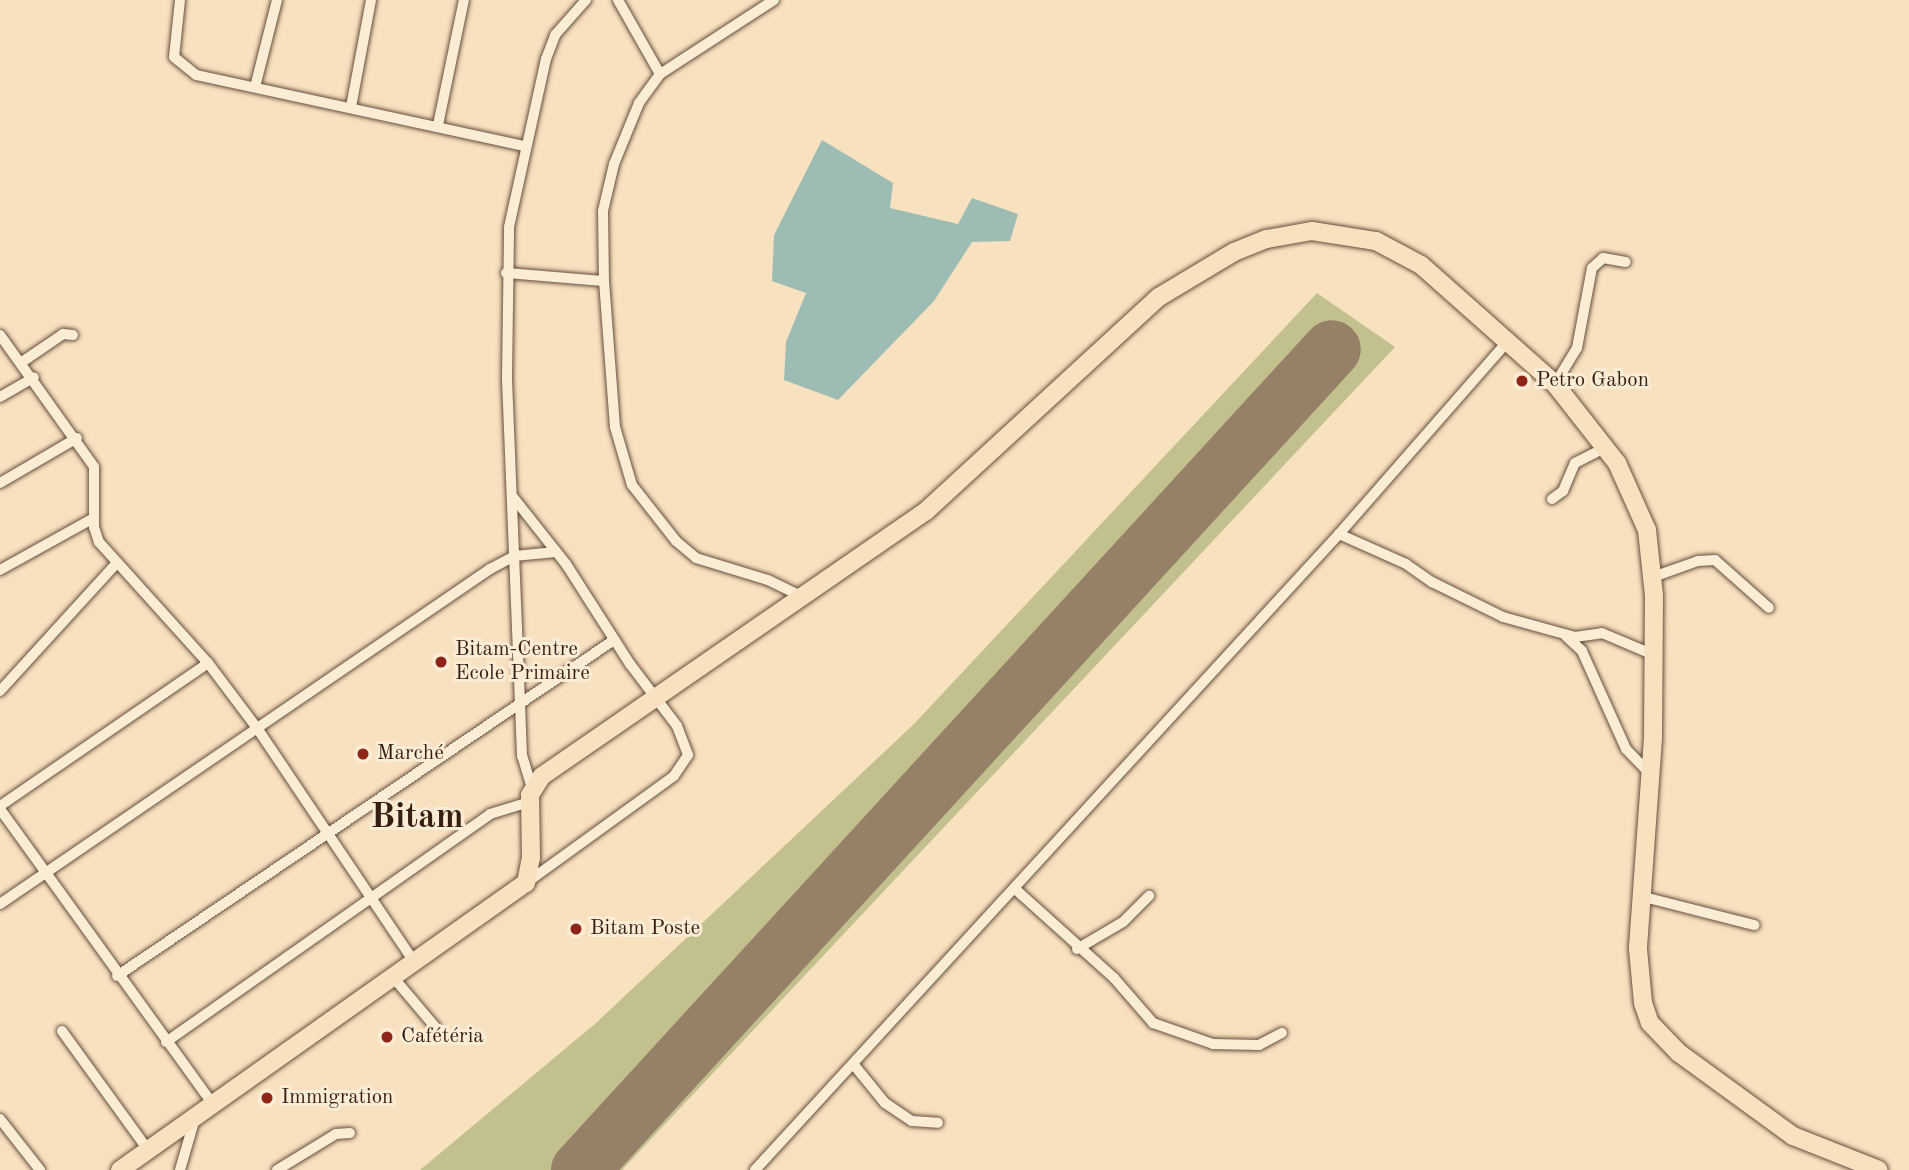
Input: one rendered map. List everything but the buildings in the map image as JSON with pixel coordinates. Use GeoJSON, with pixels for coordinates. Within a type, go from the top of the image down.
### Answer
{"type":"FeatureCollection","features":[{"type":"Feature","properties":{"kind":"highway"},"geometry":{"type":"LineString","coordinates":[[120,1170],[526,883],[531,858],[530,795],[542,776],[654,697],[805,598],[954,488],[1002,437],[1159,297],[1207,266],[1267,239],[1312,231],[1364,238],[1398,249],[1555,384],[1606,447],[1640,507],[1653,577],[1651,775],[1639,977],[1650,1023],[1662,1037],[1723,1088],[1793,1136],[1879,1170]]}},
{"type":"Feature","properties":{"kind":"street"},"geometry":{"type":"LineString","coordinates":[[180,0],[173,47],[177,64],[196,75],[438,125],[524,146]]}},
{"type":"Feature","properties":{"kind":"street"},"geometry":{"type":"LineString","coordinates":[[255,87],[277,0]]}},
{"type":"Feature","properties":{"kind":"street"},"geometry":{"type":"LineString","coordinates":[[351,107],[371,0]]}},
{"type":"Feature","properties":{"kind":"street"},"geometry":{"type":"LineString","coordinates":[[438,125],[464,0]]}},
{"type":"Feature","properties":{"kind":"street"},"geometry":{"type":"LineString","coordinates":[[166,1042],[490,814],[530,795],[523,756],[514,556],[506,273],[509,227],[524,146],[555,35],[586,0]]}},
{"type":"Feature","properties":{"kind":"street"},"geometry":{"type":"LineString","coordinates":[[618,0],[660,74]]}},
{"type":"Feature","properties":{"kind":"street"},"geometry":{"type":"LineString","coordinates":[[774,0],[660,74],[639,103],[614,164],[603,211],[604,281],[615,428],[632,485],[676,541],[696,558],[768,580],[805,598]]}},
{"type":"Feature","properties":{"kind":"street"},"geometry":{"type":"LineString","coordinates":[[1555,384],[1577,348],[1592,268],[1603,258],[1626,262]]}},
{"type":"Feature","properties":{"kind":"street"},"geometry":{"type":"LineString","coordinates":[[506,273],[604,281]]}},
{"type":"Feature","properties":{"kind":"street"},"geometry":{"type":"LineString","coordinates":[[22,362],[63,334],[73,335]]}},
{"type":"Feature","properties":{"kind":"street"},"geometry":{"type":"LineString","coordinates":[[0,335],[77,438],[97,479],[95,535],[116,564],[208,663],[257,728],[414,962]]}},
{"type":"Feature","properties":{"kind":"street"},"geometry":{"type":"LineString","coordinates":[[755,1170],[1339,534],[1508,341]]}},
{"type":"Feature","properties":{"kind":"street"},"geometry":{"type":"LineString","coordinates":[[0,397],[34,377]]}},
{"type":"Feature","properties":{"kind":"street"},"geometry":{"type":"LineString","coordinates":[[0,483],[77,438]]}},
{"type":"Feature","properties":{"kind":"street"},"geometry":{"type":"LineString","coordinates":[[1552,499],[1563,491],[1575,463],[1606,447]]}},
{"type":"Feature","properties":{"kind":"street"},"geometry":{"type":"LineString","coordinates":[[512,496],[555,552],[614,640],[677,726],[688,748],[682,769],[526,883]]}},
{"type":"Feature","properties":{"kind":"street"},"geometry":{"type":"LineString","coordinates":[[0,570],[94,518]]}},
{"type":"Feature","properties":{"kind":"street"},"geometry":{"type":"LineString","coordinates":[[1339,534],[1406,564],[1432,582],[1496,614],[1565,634],[1602,633],[1654,655]]}},
{"type":"Feature","properties":{"kind":"street"},"geometry":{"type":"LineString","coordinates":[[0,904],[514,556],[555,552]]}},
{"type":"Feature","properties":{"kind":"street"},"geometry":{"type":"LineString","coordinates":[[1653,577],[1715,560],[1769,608]]}},
{"type":"Feature","properties":{"kind":"street"},"geometry":{"type":"LineString","coordinates":[[0,691],[116,564]]}},
{"type":"Feature","properties":{"kind":"street"},"geometry":{"type":"LineString","coordinates":[[1565,634],[1582,651],[1626,749],[1651,775]]}},
{"type":"Feature","properties":{"kind":"street"},"geometry":{"type":"LineString","coordinates":[[117,976],[614,640]]}},
{"type":"Feature","properties":{"kind":"street"},"geometry":{"type":"LineString","coordinates":[[208,663],[0,808],[117,976],[212,1103]]}},
{"type":"Feature","properties":{"kind":"street"},"geometry":{"type":"LineString","coordinates":[[1014,888],[1077,949],[1114,978],[1145,1018],[1169,1031],[1213,1044],[1251,1046],[1282,1033]]}},
{"type":"Feature","properties":{"kind":"street"},"geometry":{"type":"LineString","coordinates":[[1077,949],[1123,922],[1149,896]]}},
{"type":"Feature","properties":{"kind":"street"},"geometry":{"type":"LineString","coordinates":[[1644,897],[1754,925]]}},
{"type":"Feature","properties":{"kind":"street"},"geometry":{"type":"LineString","coordinates":[[393,977],[437,1029]]}},
{"type":"Feature","properties":{"kind":"street"},"geometry":{"type":"LineString","coordinates":[[62,1031],[148,1150]]}},
{"type":"Feature","properties":{"kind":"street"},"geometry":{"type":"LineString","coordinates":[[854,1065],[885,1104],[912,1121],[938,1123]]}},
{"type":"Feature","properties":{"kind":"street"},"geometry":{"type":"LineString","coordinates":[[180,1170],[196,1115]]}},
{"type":"Feature","properties":{"kind":"street"},"geometry":{"type":"LineString","coordinates":[[2,1124],[40,1170]]}},
{"type":"Feature","properties":{"kind":"street"},"geometry":{"type":"LineString","coordinates":[[277,1170],[336,1134],[350,1133]]}},
{"type":"Feature","properties":{"kind":"shaded area"},"geometry":{"type":"Polygon","coordinates":[[[1317,293],[1395,347],[622,1170],[420,1170],[596,1023],[914,724],[1317,293]]]}},
{"type":"Feature","properties":{"kind":"water"},"geometry":{"type":"Polygon","coordinates":[[[822,140],[893,183],[890,208],[958,224],[972,198],[1018,214],[1010,241],[972,242],[934,301],[838,400],[784,380],[786,342],[806,293],[772,281],[774,235],[822,140]]]}},
{"type":"Feature","properties":{"kind":"runway"},"geometry":{"type":"LineString","coordinates":[[580,1170],[1332,349]]}},
{"type":"Feature","properties":{"kind":"place","name":"Petro Gabon"},"geometry":{"type":"Point","coordinates":[1522,381]}},
{"type":"Feature","properties":{"kind":"place","name":"Bitam-Centre Ecole Primaire"},"geometry":{"type":"Point","coordinates":[441,662]}},
{"type":"Feature","properties":{"kind":"place","name":"Marché"},"geometry":{"type":"Point","coordinates":[363,754]}},
{"type":"Feature","properties":{"kind":"place","name":"Bitam Poste"},"geometry":{"type":"Point","coordinates":[576,929]}},
{"type":"Feature","properties":{"kind":"place","name":"Cafétéria"},"geometry":{"type":"Point","coordinates":[387,1037]}},
{"type":"Feature","properties":{"kind":"place","name":"Immigration"},"geometry":{"type":"Point","coordinates":[267,1098]}},
{"type":"Feature","properties":{"kind":"district","name":"Bitam"},"geometry":{"type":"Point","coordinates":[417,818]}}]}
